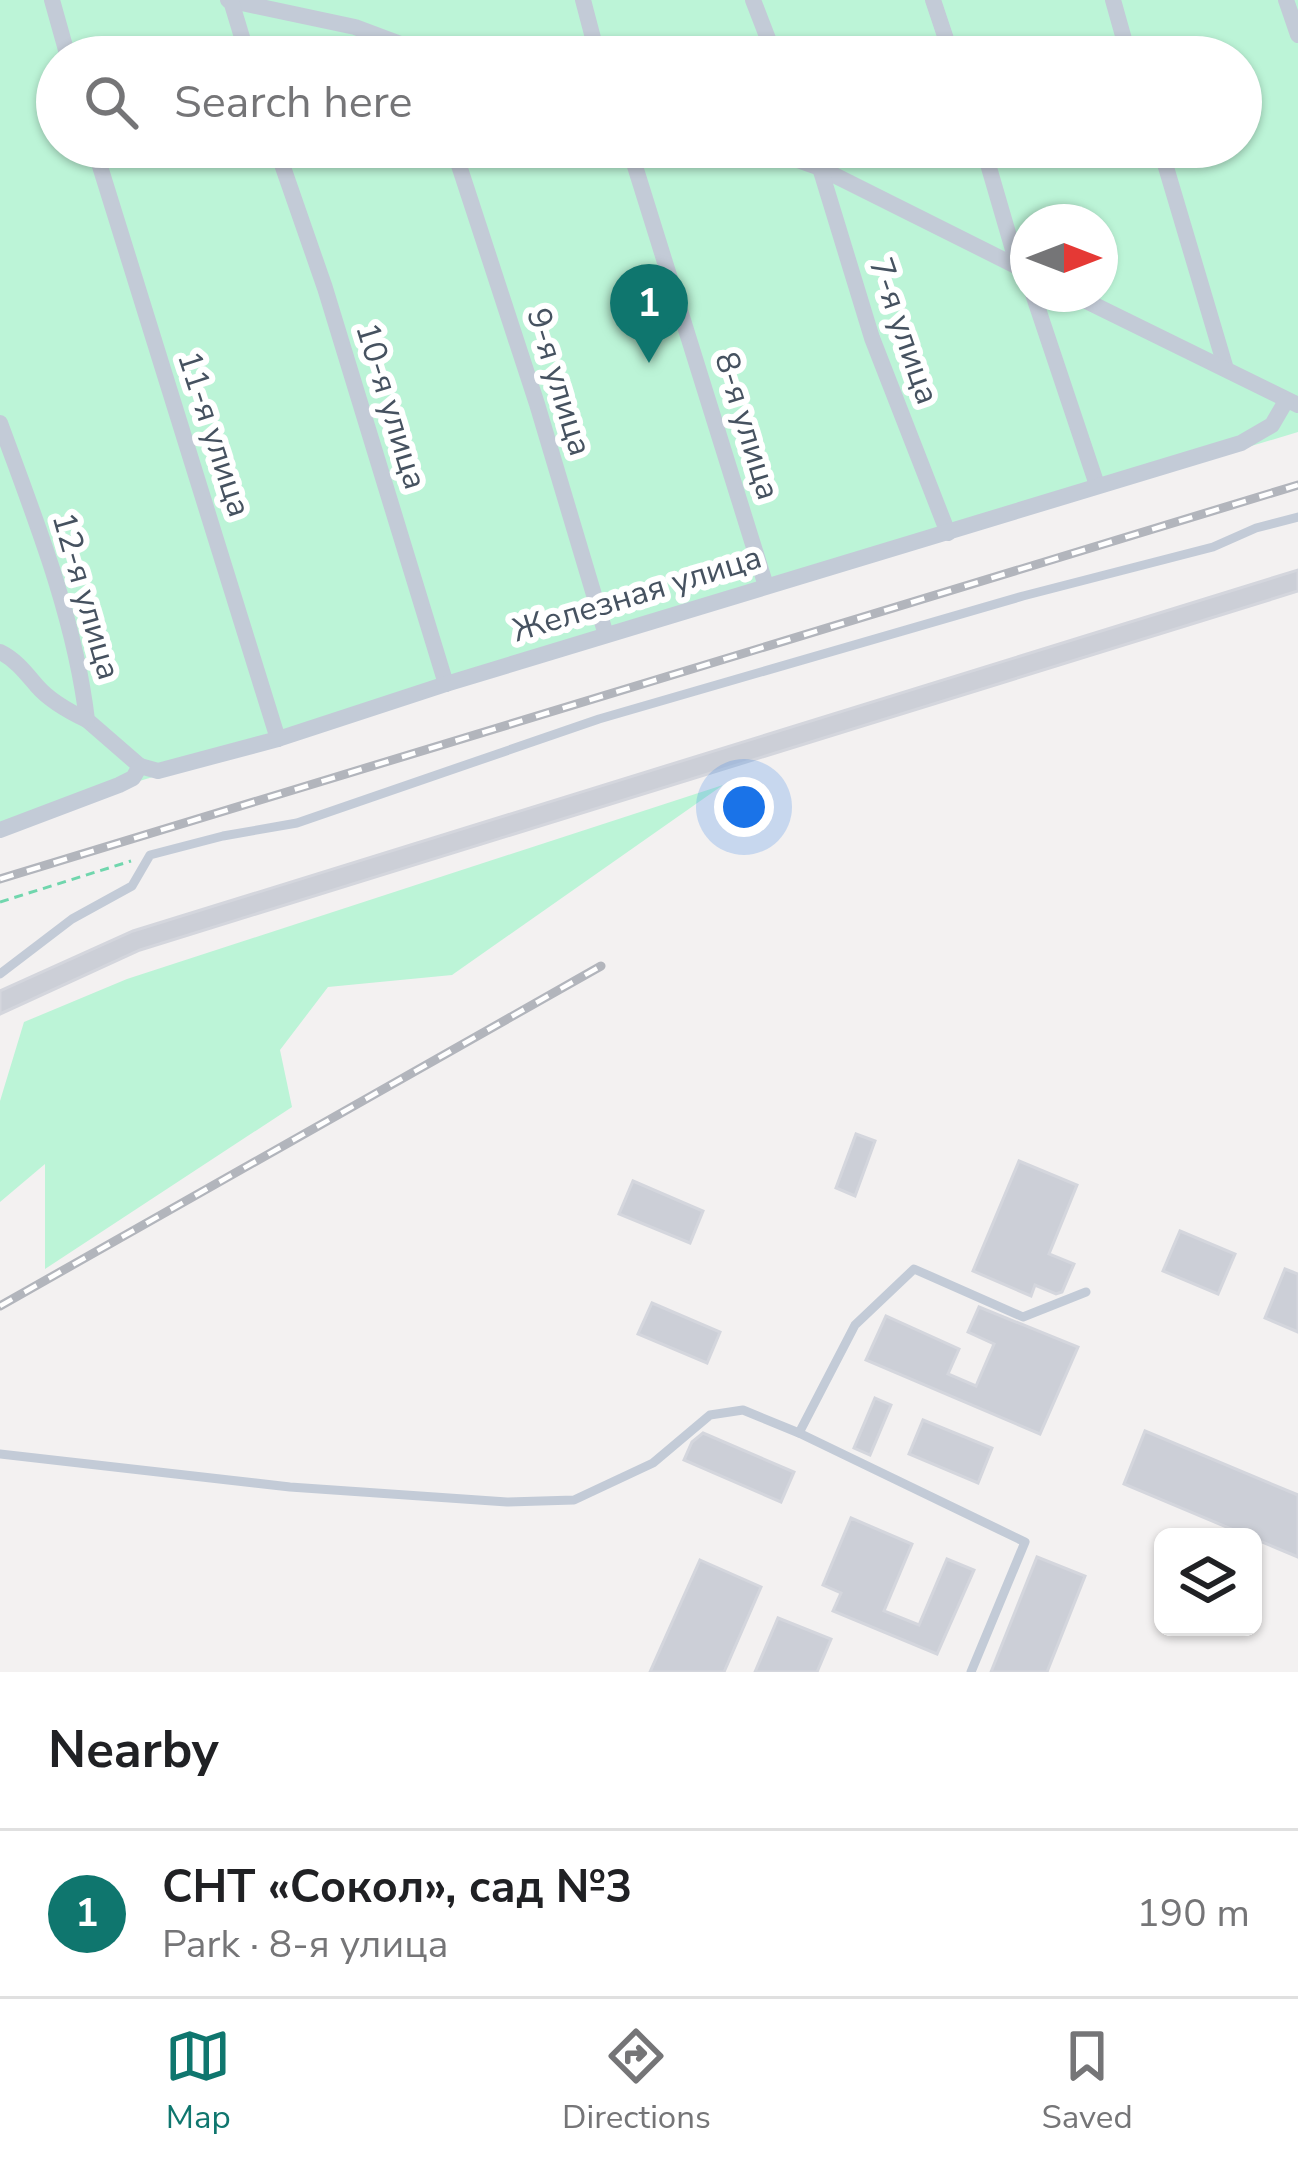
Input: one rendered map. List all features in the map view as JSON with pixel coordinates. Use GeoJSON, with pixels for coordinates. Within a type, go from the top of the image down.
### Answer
{"type":"FeatureCollection","features":[{"type":"Feature","properties":{"kind":"street"},"geometry":{"type":"LineString","coordinates":[[52,0],[62,36]]}},
{"type":"Feature","properties":{"kind":"street"},"geometry":{"type":"LineString","coordinates":[[241,36],[230,0],[379,36]]}},
{"type":"Feature","properties":{"kind":"street"},"geometry":{"type":"LineString","coordinates":[[583,0],[592,36]]}},
{"type":"Feature","properties":{"kind":"street"},"geometry":{"type":"LineString","coordinates":[[753,0],[767,36]]}},
{"type":"Feature","properties":{"kind":"street"},"geometry":{"type":"LineString","coordinates":[[933,0],[945,36]]}},
{"type":"Feature","properties":{"kind":"street"},"geometry":{"type":"LineString","coordinates":[[1113,0],[1123,36]]}},
{"type":"Feature","properties":{"kind":"street"},"geometry":{"type":"LineString","coordinates":[[1286,0],[1298,35]]}},
{"type":"Feature","properties":{"kind":"street","name":"11-я улица"},"geometry":{"type":"LineString","coordinates":[[101,168],[278,739]]}},
{"type":"Feature","properties":{"kind":"street","name":"10-я улица"},"geometry":{"type":"LineString","coordinates":[[283,168],[325,288],[446,684]]}},
{"type":"Feature","properties":{"kind":"street","name":"9-я улица"},"geometry":{"type":"LineString","coordinates":[[460,168],[606,635]]}},
{"type":"Feature","properties":{"kind":"street","name":"8-я улица"},"geometry":{"type":"LineString","coordinates":[[636,168],[766,586]]}},
{"type":"Feature","properties":{"kind":"street"},"geometry":{"type":"LineString","coordinates":[[820,168],[1010,263]]}},
{"type":"Feature","properties":{"kind":"street","name":"7-я улица"},"geometry":{"type":"LineString","coordinates":[[820,168],[872,338],[948,533]]}},
{"type":"Feature","properties":{"kind":"street"},"geometry":{"type":"LineString","coordinates":[[990,168],[1010,230]]}},
{"type":"Feature","properties":{"kind":"street"},"geometry":{"type":"LineString","coordinates":[[1166,168],[1226,369]]}},
{"type":"Feature","properties":{"kind":"street"},"geometry":{"type":"LineString","coordinates":[[1039,312],[1096,485]]}},
{"type":"Feature","properties":{"kind":"street"},"geometry":{"type":"LineString","coordinates":[[1109,312],[1292,403]]}},
{"type":"Feature","properties":{"kind":"street","name":"Железная улица"},"geometry":{"type":"LineString","coordinates":[[0,830],[119,785],[133,778],[140,766],[158,771],[278,739],[1241,443],[1272,425],[1292,403]]}},
{"type":"Feature","properties":{"kind":"street","name":"12-я улица"},"geometry":{"type":"LineString","coordinates":[[0,423],[65,619],[87,720],[140,766]]}},
{"type":"Feature","properties":{"kind":"street"},"geometry":{"type":"LineString","coordinates":[[0,652],[24,668],[38,688],[62,707],[87,720]]}},
{"type":"Feature","properties":{"kind":"lane"},"geometry":{"type":"LineString","coordinates":[[0,974],[72,919],[132,886],[150,855],[297,823],[599,719],[1023,596],[1213,547],[1256,528],[1298,517]]}},
{"type":"Feature","properties":{"kind":"lane"},"geometry":{"type":"LineString","coordinates":[[799,1433],[855,1325],[914,1269],[1023,1317],[1086,1292]]}},
{"type":"Feature","properties":{"kind":"lane"},"geometry":{"type":"LineString","coordinates":[[0,1454],[290,1487],[507,1502],[574,1500],[653,1462],[710,1414],[743,1410],[1025,1542],[971,1672]]}},
{"type":"Feature","properties":{"kind":"path"},"geometry":{"type":"LineString","coordinates":[[0,902],[150,855]]}},
{"type":"Feature","properties":{"kind":"green space"},"geometry":{"type":"Polygon","coordinates":[[[0,0],[1298,0],[1298,432],[0,823],[0,0]]]}},
{"type":"Feature","properties":{"kind":"green space"},"geometry":{"type":"Polygon","coordinates":[[[723,785],[452,975],[328,987],[280,1050],[292,1107],[45,1269],[45,1164],[0,1202],[0,1101],[24,1022],[127,979],[723,785]]]}},
{"type":"Feature","properties":{"kind":"building"},"geometry":{"type":"Polygon","coordinates":[[[1298,570],[1298,591],[140,950],[0,1014],[0,991],[133,931],[1298,570]]]}},
{"type":"Feature","properties":{"kind":"building"},"geometry":{"type":"Polygon","coordinates":[[[856,1134],[875,1141],[855,1196],[836,1188],[856,1134]]]}},
{"type":"Feature","properties":{"kind":"building"},"geometry":{"type":"Polygon","coordinates":[[[1019,1161],[1077,1185],[1049,1254],[1074,1264],[1062,1292],[1056,1294],[1035,1285],[1031,1296],[973,1271],[1019,1161]]]}},
{"type":"Feature","properties":{"kind":"building"},"geometry":{"type":"Polygon","coordinates":[[[633,1181],[703,1211],[690,1243],[619,1214],[633,1181]]]}},
{"type":"Feature","properties":{"kind":"building"},"geometry":{"type":"Polygon","coordinates":[[[1180,1231],[1235,1254],[1218,1294],[1163,1271],[1180,1231]]]}},
{"type":"Feature","properties":{"kind":"building"},"geometry":{"type":"Polygon","coordinates":[[[1285,1269],[1298,1274],[1298,1332],[1265,1318],[1285,1269]]]}},
{"type":"Feature","properties":{"kind":"building"},"geometry":{"type":"Polygon","coordinates":[[[652,1303],[720,1332],[707,1363],[638,1334],[652,1303]]]}},
{"type":"Feature","properties":{"kind":"building"},"geometry":{"type":"Polygon","coordinates":[[[979,1307],[1078,1347],[1040,1434],[866,1360],[886,1316],[959,1349],[948,1374],[976,1386],[994,1344],[968,1332],[979,1307]]]}},
{"type":"Feature","properties":{"kind":"building"},"geometry":{"type":"Polygon","coordinates":[[[875,1398],[891,1405],[870,1455],[854,1448],[875,1398]]]}},
{"type":"Feature","properties":{"kind":"building"},"geometry":{"type":"Polygon","coordinates":[[[923,1420],[992,1448],[978,1483],[909,1454],[923,1420]]]}},
{"type":"Feature","properties":{"kind":"building"},"geometry":{"type":"Polygon","coordinates":[[[1145,1431],[1298,1495],[1298,1557],[1262,1542],[1262,1528],[1229,1528],[1124,1484],[1145,1431]]]}},
{"type":"Feature","properties":{"kind":"building"},"geometry":{"type":"Polygon","coordinates":[[[703,1433],[794,1472],[781,1502],[684,1460],[692,1442],[703,1433]]]}},
{"type":"Feature","properties":{"kind":"building"},"geometry":{"type":"Polygon","coordinates":[[[851,1518],[912,1544],[884,1611],[919,1625],[947,1559],[974,1570],[937,1654],[833,1611],[841,1593],[823,1585],[851,1518]]]}},
{"type":"Feature","properties":{"kind":"building"},"geometry":{"type":"Polygon","coordinates":[[[1037,1557],[1085,1576],[1047,1672],[991,1672],[1037,1557]]]}},
{"type":"Feature","properties":{"kind":"building"},"geometry":{"type":"Polygon","coordinates":[[[700,1560],[761,1587],[724,1672],[650,1672],[700,1560]]]}},
{"type":"Feature","properties":{"kind":"building"},"geometry":{"type":"Polygon","coordinates":[[[778,1618],[831,1639],[817,1672],[755,1672],[778,1618]]]}},
{"type":"Feature","properties":{"kind":"railway"},"geometry":{"type":"LineString","coordinates":[[0,879],[1298,485]]}},
{"type":"Feature","properties":{"kind":"railway"},"geometry":{"type":"LineString","coordinates":[[0,1306],[601,966]]}},
{"type":"Feature","properties":{"kind":"place","name":"СНТ «Сокол», сад №3"},"geometry":{"type":"Point","coordinates":[649,363]}}]}
